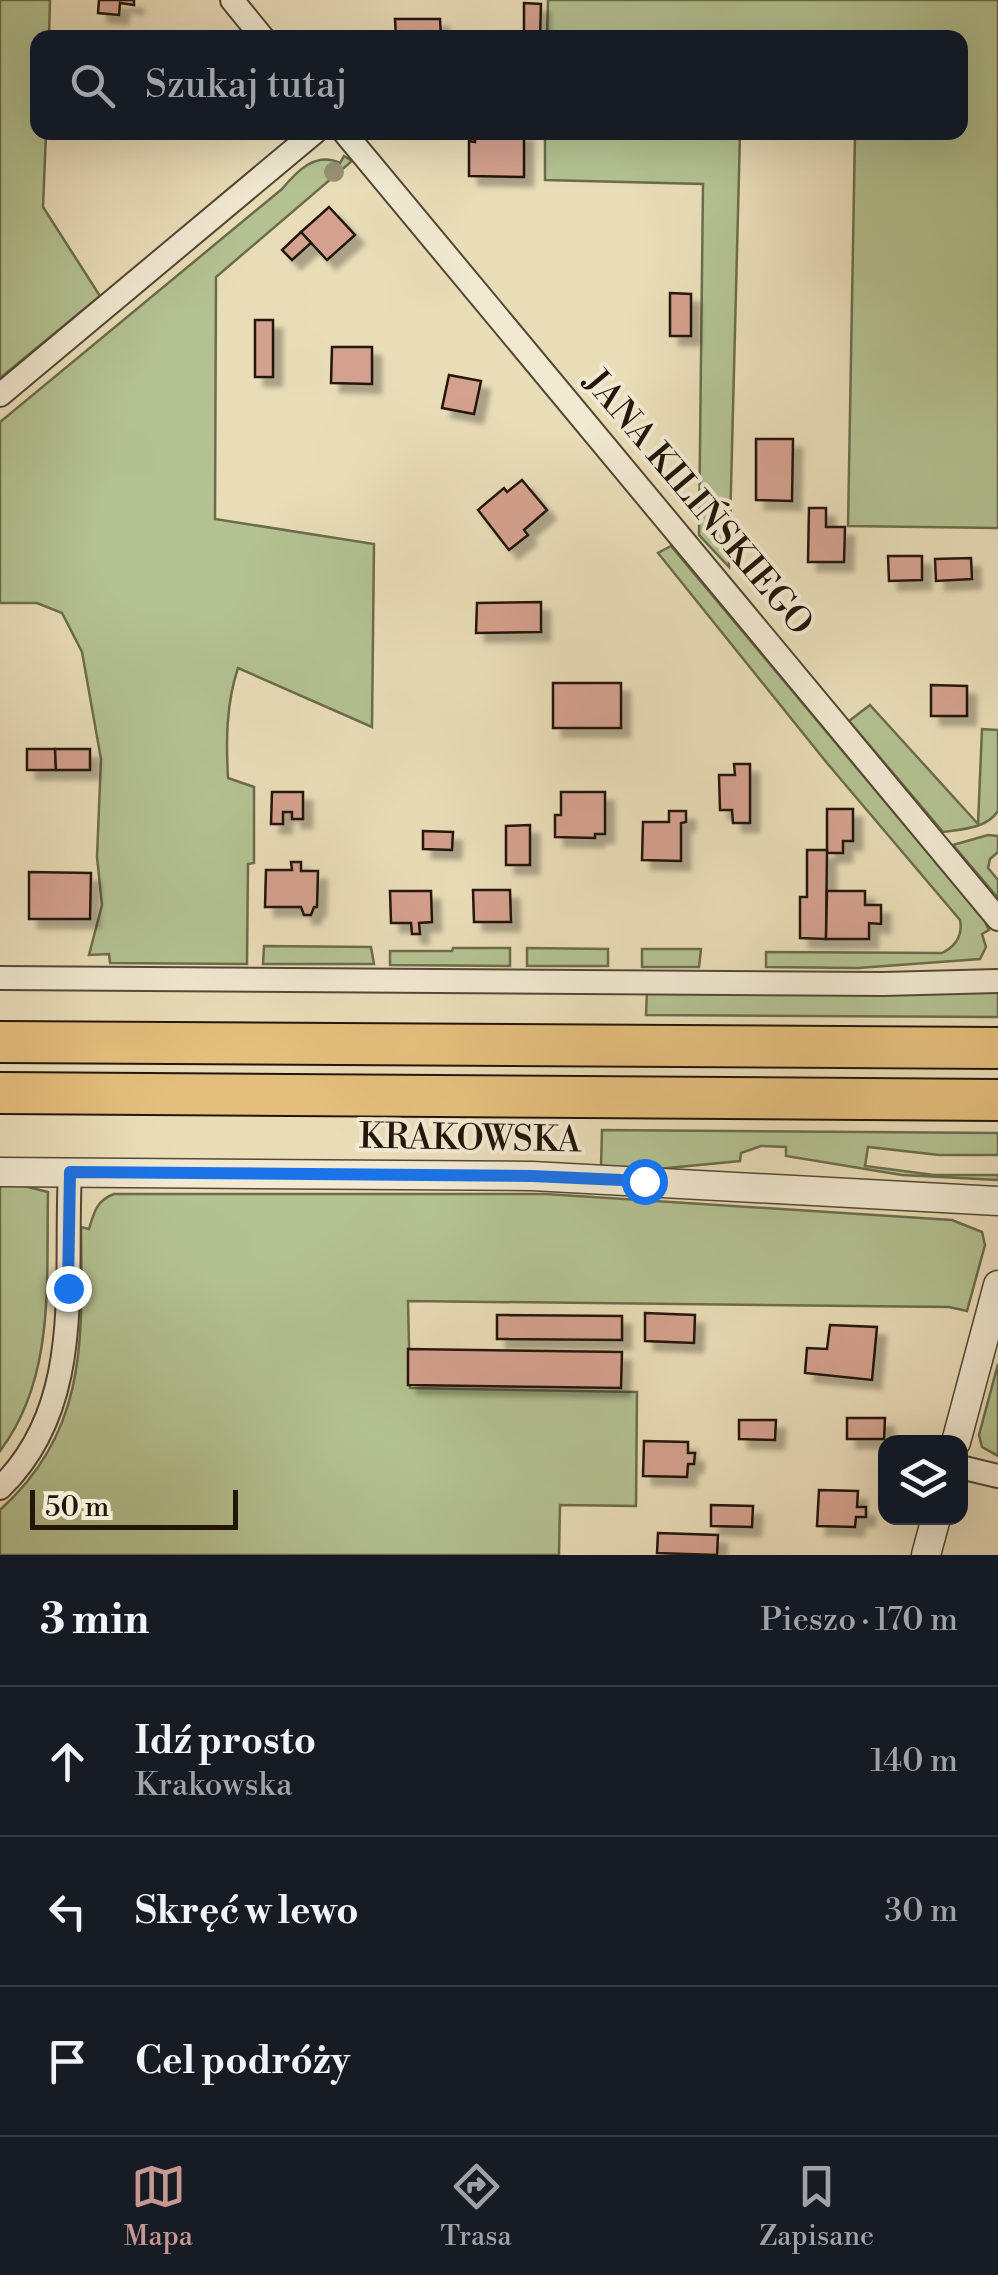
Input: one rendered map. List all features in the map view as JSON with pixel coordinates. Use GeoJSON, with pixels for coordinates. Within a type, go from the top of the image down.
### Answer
{"type":"FeatureCollection","features":[{"type":"Feature","properties":{"kind":"highway"},"geometry":{"type":"LineString","coordinates":[[0,1042],[998,1048]]}},
{"type":"Feature","properties":{"kind":"highway"},"geometry":{"type":"LineString","coordinates":[[0,1093],[998,1100]]}},
{"type":"Feature","properties":{"kind":"street"},"geometry":{"type":"LineString","coordinates":[[232,0],[256,30]]}},
{"type":"Feature","properties":{"kind":"street"},"geometry":{"type":"LineString","coordinates":[[0,394],[305,140]]}},
{"type":"Feature","properties":{"kind":"street","name":"JANA KILIŃSKIEGO"},"geometry":{"type":"LineString","coordinates":[[351,140],[998,918]]}},
{"type":"Feature","properties":{"kind":"street"},"geometry":{"type":"LineString","coordinates":[[0,978],[883,984],[998,981]]}},
{"type":"Feature","properties":{"kind":"street","name":"KRAKOWSKA"},"geometry":{"type":"LineString","coordinates":[[0,1172],[532,1176],[998,1201]]}},
{"type":"Feature","properties":{"kind":"street"},"geometry":{"type":"LineString","coordinates":[[0,1488],[32,1451],[52,1411],[59,1385],[68,1306],[70,1172]]}},
{"type":"Feature","properties":{"kind":"street"},"geometry":{"type":"LineString","coordinates":[[958,1435],[998,1285]]}},
{"type":"Feature","properties":{"kind":"street"},"geometry":{"type":"LineString","coordinates":[[968,1469],[998,1476]]}},
{"type":"Feature","properties":{"kind":"street"},"geometry":{"type":"LineString","coordinates":[[926,1555],[934,1525]]}},
{"type":"Feature","properties":{"kind":"green space"},"geometry":{"type":"Polygon","coordinates":[[[0,0],[50,0],[49,30],[30,30],[30,140],[46,140],[43,207],[100,296],[0,378],[0,0]]]}},
{"type":"Feature","properties":{"kind":"green space"},"geometry":{"type":"Polygon","coordinates":[[[548,0],[998,0],[998,528],[848,526],[855,140],[968,140],[968,30],[547,30],[548,0]]]}},
{"type":"Feature","properties":{"kind":"green space"},"geometry":{"type":"Polygon","coordinates":[[[545,140],[740,140],[729,567],[699,535],[703,184],[545,180],[545,140]]]}},
{"type":"Feature","properties":{"kind":"green space"},"geometry":{"type":"Polygon","coordinates":[[[344,156],[352,161],[216,277],[215,519],[374,544],[372,727],[238,668],[229,709],[227,764],[228,778],[254,787],[254,863],[248,864],[247,964],[110,963],[109,954],[89,955],[102,905],[97,857],[101,759],[82,652],[62,613],[37,603],[0,603],[0,422],[301,170],[323,159],[340,163],[344,156]]]}},
{"type":"Feature","properties":{"kind":"green space"},"geometry":{"type":"Polygon","coordinates":[[[671,546],[984,920],[989,930],[982,934],[986,947],[980,959],[858,968],[766,967],[766,952],[942,953],[957,940],[960,920],[658,553],[671,546]]]}},
{"type":"Feature","properties":{"kind":"green space"},"geometry":{"type":"Polygon","coordinates":[[[870,705],[978,824],[982,729],[998,730],[998,811],[993,817],[973,827],[943,832],[849,721],[870,705]]]}},
{"type":"Feature","properties":{"kind":"green space"},"geometry":{"type":"Polygon","coordinates":[[[998,836],[998,852],[990,859],[988,868],[998,880],[998,898],[953,845],[998,836]]]}},
{"type":"Feature","properties":{"kind":"green space"},"geometry":{"type":"Polygon","coordinates":[[[264,946],[371,947],[374,964],[263,964],[264,946]]]}},
{"type":"Feature","properties":{"kind":"green space"},"geometry":{"type":"Polygon","coordinates":[[[510,948],[510,966],[390,965],[390,951],[510,948]]]}},
{"type":"Feature","properties":{"kind":"green space"},"geometry":{"type":"Polygon","coordinates":[[[527,948],[608,949],[608,966],[527,966],[527,948]]]}},
{"type":"Feature","properties":{"kind":"green space"},"geometry":{"type":"Polygon","coordinates":[[[642,949],[701,949],[699,967],[642,967],[642,949]]]}},
{"type":"Feature","properties":{"kind":"green space"},"geometry":{"type":"Polygon","coordinates":[[[647,990],[998,992],[998,1017],[646,1015],[647,990]]]}},
{"type":"Feature","properties":{"kind":"green space"},"geometry":{"type":"Polygon","coordinates":[[[602,1130],[998,1133],[998,1155],[939,1155],[868,1147],[865,1166],[934,1175],[998,1175],[998,1180],[902,1175],[786,1156],[786,1147],[761,1146],[741,1153],[740,1161],[647,1170],[601,1167],[602,1130]]]}},
{"type":"Feature","properties":{"kind":"green space"},"geometry":{"type":"Polygon","coordinates":[[[0,1184],[48,1192],[47,1293],[39,1360],[31,1392],[0,1451],[0,1184]]]}},
{"type":"Feature","properties":{"kind":"green space"},"geometry":{"type":"Polygon","coordinates":[[[546,1194],[952,1220],[982,1232],[985,1245],[967,1311],[949,1307],[408,1301],[410,1388],[637,1392],[636,1506],[560,1505],[559,1555],[0,1555],[0,1510],[29,1479],[50,1448],[65,1414],[79,1344],[81,1227],[89,1229],[97,1207],[108,1197],[546,1194]]]}},
{"type":"Feature","properties":{"kind":"green space"},"geometry":{"type":"Polygon","coordinates":[[[998,1364],[998,1456],[982,1447],[979,1435],[998,1364]]]}},
{"type":"Feature","properties":{"kind":"building"},"geometry":{"type":"Polygon","coordinates":[[[99,0],[134,0],[134,5],[120,3],[119,15],[98,13],[99,0]]]}},
{"type":"Feature","properties":{"kind":"building"},"geometry":{"type":"Polygon","coordinates":[[[524,3],[541,4],[540,30],[524,30],[524,3]]]}},
{"type":"Feature","properties":{"kind":"building"},"geometry":{"type":"Polygon","coordinates":[[[395,19],[440,19],[441,30],[396,30],[395,19]]]}},
{"type":"Feature","properties":{"kind":"building"},"geometry":{"type":"Polygon","coordinates":[[[524,140],[524,177],[469,176],[469,141],[524,140]]]}},
{"type":"Feature","properties":{"kind":"building"},"geometry":{"type":"Polygon","coordinates":[[[329,207],[355,235],[327,260],[301,232],[329,207]]]}},
{"type":"Feature","properties":{"kind":"building"},"geometry":{"type":"Polygon","coordinates":[[[301,232],[311,243],[292,260],[282,250],[301,232]]]}},
{"type":"Feature","properties":{"kind":"building"},"geometry":{"type":"Polygon","coordinates":[[[670,293],[691,294],[691,336],[670,336],[670,293]]]}},
{"type":"Feature","properties":{"kind":"building"},"geometry":{"type":"Polygon","coordinates":[[[255,320],[273,320],[273,377],[255,377],[255,320]]]}},
{"type":"Feature","properties":{"kind":"building"},"geometry":{"type":"Polygon","coordinates":[[[332,347],[372,347],[372,384],[331,383],[332,347]]]}},
{"type":"Feature","properties":{"kind":"building"},"geometry":{"type":"Polygon","coordinates":[[[449,375],[481,381],[474,414],[442,408],[449,375]]]}},
{"type":"Feature","properties":{"kind":"building"},"geometry":{"type":"Polygon","coordinates":[[[756,439],[793,439],[792,501],[756,500],[756,439]]]}},
{"type":"Feature","properties":{"kind":"building"},"geometry":{"type":"Polygon","coordinates":[[[522,480],[547,510],[524,530],[528,535],[509,550],[478,510],[504,488],[507,492],[522,480]]]}},
{"type":"Feature","properties":{"kind":"building"},"geometry":{"type":"Polygon","coordinates":[[[809,508],[826,508],[826,527],[845,527],[844,562],[808,562],[809,508]]]}},
{"type":"Feature","properties":{"kind":"building"},"geometry":{"type":"Polygon","coordinates":[[[888,556],[922,556],[922,580],[889,581],[888,556]]]}},
{"type":"Feature","properties":{"kind":"building"},"geometry":{"type":"Polygon","coordinates":[[[971,558],[972,579],[936,581],[935,559],[971,558]]]}},
{"type":"Feature","properties":{"kind":"building"},"geometry":{"type":"Polygon","coordinates":[[[541,602],[541,632],[476,633],[477,603],[541,602]]]}},
{"type":"Feature","properties":{"kind":"building"},"geometry":{"type":"Polygon","coordinates":[[[553,683],[621,683],[621,728],[553,728],[553,683]]]}},
{"type":"Feature","properties":{"kind":"building"},"geometry":{"type":"Polygon","coordinates":[[[931,685],[967,686],[967,716],[931,716],[931,685]]]}},
{"type":"Feature","properties":{"kind":"building"},"geometry":{"type":"Polygon","coordinates":[[[27,749],[55,749],[56,770],[27,770],[27,749]]]}},
{"type":"Feature","properties":{"kind":"building"},"geometry":{"type":"Polygon","coordinates":[[[55,749],[90,749],[90,770],[56,770],[55,749]]]}},
{"type":"Feature","properties":{"kind":"building"},"geometry":{"type":"Polygon","coordinates":[[[734,764],[750,764],[750,823],[733,823],[732,810],[720,810],[719,775],[735,775],[734,764]]]}},
{"type":"Feature","properties":{"kind":"building"},"geometry":{"type":"Polygon","coordinates":[[[272,792],[303,792],[303,819],[292,819],[292,812],[283,812],[283,824],[271,824],[272,792]]]}},
{"type":"Feature","properties":{"kind":"building"},"geometry":{"type":"Polygon","coordinates":[[[561,792],[605,792],[605,834],[595,834],[595,838],[555,837],[555,815],[561,815],[561,792]]]}},
{"type":"Feature","properties":{"kind":"building"},"geometry":{"type":"Polygon","coordinates":[[[827,809],[853,809],[853,841],[843,841],[843,853],[827,853],[827,809]]]}},
{"type":"Feature","properties":{"kind":"building"},"geometry":{"type":"Polygon","coordinates":[[[669,811],[686,811],[686,822],[681,823],[681,861],[642,860],[643,822],[669,822],[669,811]]]}},
{"type":"Feature","properties":{"kind":"building"},"geometry":{"type":"Polygon","coordinates":[[[530,825],[530,865],[506,865],[506,826],[530,825]]]}},
{"type":"Feature","properties":{"kind":"building"},"geometry":{"type":"Polygon","coordinates":[[[423,831],[453,832],[452,850],[423,849],[423,831]]]}},
{"type":"Feature","properties":{"kind":"building"},"geometry":{"type":"Polygon","coordinates":[[[807,850],[827,850],[826,939],[800,938],[800,897],[807,897],[807,850]]]}},
{"type":"Feature","properties":{"kind":"building"},"geometry":{"type":"Polygon","coordinates":[[[291,862],[301,862],[301,871],[318,871],[317,907],[311,915],[304,915],[301,907],[265,907],[266,870],[292,870],[291,862]]]}},
{"type":"Feature","properties":{"kind":"building"},"geometry":{"type":"Polygon","coordinates":[[[29,872],[91,873],[90,919],[29,919],[29,872]]]}},
{"type":"Feature","properties":{"kind":"building"},"geometry":{"type":"Polygon","coordinates":[[[473,890],[510,890],[511,922],[474,922],[473,890]]]}},
{"type":"Feature","properties":{"kind":"building"},"geometry":{"type":"Polygon","coordinates":[[[390,891],[431,891],[432,922],[419,923],[420,934],[412,934],[411,923],[391,923],[390,891]]]}},
{"type":"Feature","properties":{"kind":"building"},"geometry":{"type":"Polygon","coordinates":[[[827,891],[865,891],[865,905],[881,905],[881,924],[869,923],[869,939],[826,939],[827,891]]]}},
{"type":"Feature","properties":{"kind":"building"},"geometry":{"type":"Polygon","coordinates":[[[645,1313],[695,1315],[694,1343],[645,1341],[645,1313]]]}},
{"type":"Feature","properties":{"kind":"building"},"geometry":{"type":"Polygon","coordinates":[[[497,1315],[622,1316],[622,1340],[497,1339],[497,1315]]]}},
{"type":"Feature","properties":{"kind":"building"},"geometry":{"type":"Polygon","coordinates":[[[830,1325],[877,1327],[872,1380],[805,1373],[807,1348],[827,1349],[830,1325]]]}},
{"type":"Feature","properties":{"kind":"building"},"geometry":{"type":"Polygon","coordinates":[[[408,1349],[622,1352],[621,1388],[408,1385],[408,1349]]]}},
{"type":"Feature","properties":{"kind":"building"},"geometry":{"type":"Polygon","coordinates":[[[847,1418],[885,1418],[884,1435],[878,1435],[878,1439],[847,1439],[847,1418]]]}},
{"type":"Feature","properties":{"kind":"building"},"geometry":{"type":"Polygon","coordinates":[[[739,1420],[776,1420],[775,1440],[739,1439],[739,1420]]]}},
{"type":"Feature","properties":{"kind":"building"},"geometry":{"type":"Polygon","coordinates":[[[644,1441],[688,1442],[688,1453],[695,1453],[694,1464],[688,1464],[687,1477],[643,1476],[644,1441]]]}},
{"type":"Feature","properties":{"kind":"building"},"geometry":{"type":"Polygon","coordinates":[[[819,1490],[858,1491],[857,1507],[866,1507],[866,1517],[856,1517],[855,1527],[817,1526],[819,1490]]]}},
{"type":"Feature","properties":{"kind":"building"},"geometry":{"type":"Polygon","coordinates":[[[711,1505],[753,1506],[752,1527],[711,1526],[711,1505]]]}},
{"type":"Feature","properties":{"kind":"building"},"geometry":{"type":"Polygon","coordinates":[[[658,1533],[718,1535],[717,1555],[657,1553],[658,1533]]]}},
{"type":"Feature","properties":{"kind":"route"},"geometry":{"type":"LineString","coordinates":[[68,1288],[70,1172],[532,1176],[644,1181]]}}]}
